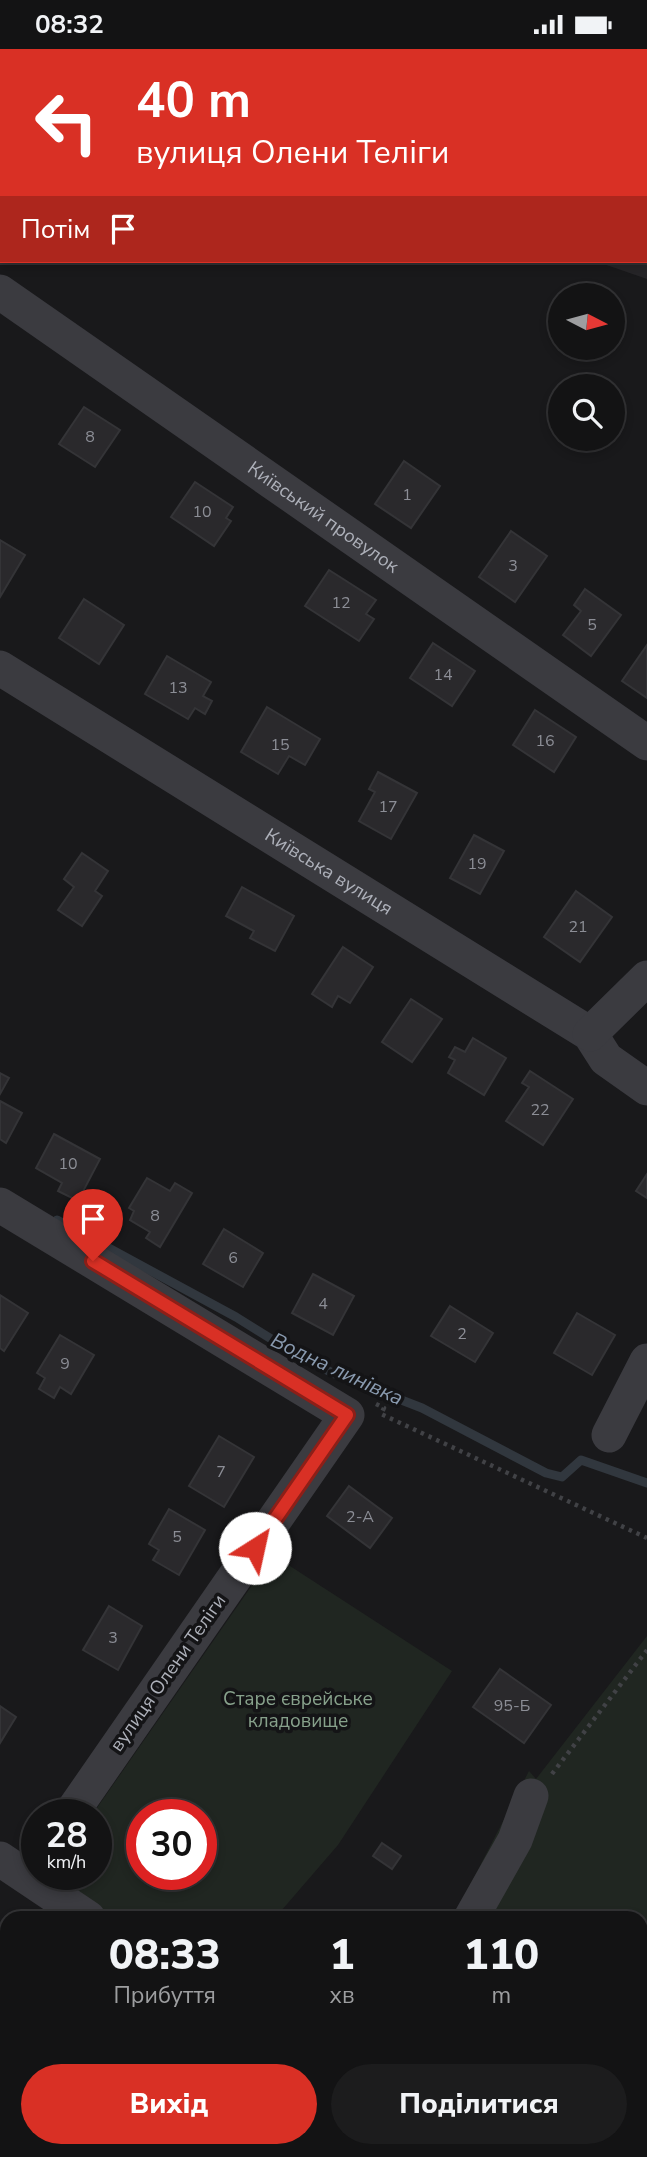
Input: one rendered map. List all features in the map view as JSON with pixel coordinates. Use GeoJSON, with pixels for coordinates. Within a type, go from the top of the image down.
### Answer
{"type":"FeatureCollection","features":[{"type":"Feature","properties":{"kind":"street","name":"Київський провулок"},"geometry":{"type":"LineString","coordinates":[[0,292],[647,743]]}},
{"type":"Feature","properties":{"kind":"street","name":"Київська вулиця"},"geometry":{"type":"LineString","coordinates":[[0,669],[590,1034],[606,1059],[647,1088]]}},
{"type":"Feature","properties":{"kind":"street"},"geometry":{"type":"LineString","coordinates":[[590,1034],[647,978]]}},
{"type":"Feature","properties":{"kind":"street"},"geometry":{"type":"LineString","coordinates":[[0,1205],[347,1415]]}},
{"type":"Feature","properties":{"kind":"street"},"geometry":{"type":"LineString","coordinates":[[609,1435],[647,1361]]}},
{"type":"Feature","properties":{"kind":"street","name":"вулиця Олени Теліги"},"geometry":{"type":"LineString","coordinates":[[81,1799],[347,1415]]}},
{"type":"Feature","properties":{"kind":"street"},"geometry":{"type":"LineString","coordinates":[[475,1911],[515,1840],[531,1796]]}},
{"type":"Feature","properties":{"kind":"street"},"geometry":{"type":"LineString","coordinates":[[52,1890],[79,1911]]}},
{"type":"Feature","properties":{"kind":"path"},"geometry":{"type":"LineString","coordinates":[[347,1415],[363,1397],[384,1408],[381,1415],[647,1538]]}},
{"type":"Feature","properties":{"kind":"path"},"geometry":{"type":"LineString","coordinates":[[531,1796],[539,1790],[647,1650]]}},
{"type":"Feature","properties":{"kind":"shaded area"},"geometry":{"type":"Polygon","coordinates":[[[601,263],[647,263],[647,279],[601,263]]]}},
{"type":"Feature","properties":{"kind":"green space","name":"Старе єврейське кладовище"},"geometry":{"type":"Polygon","coordinates":[[[273,1555],[452,1671],[338,1845],[281,1911],[103,1911],[69,1890],[112,1890],[112,1799],[103,1799],[273,1555]]]}},
{"type":"Feature","properties":{"kind":"green space"},"geometry":{"type":"Polygon","coordinates":[[[647,1636],[647,1911],[457,1911],[529,1771],[536,1779],[647,1636]]]}},
{"type":"Feature","properties":{"kind":"building"},"geometry":{"type":"Polygon","coordinates":[[[84,407],[120,430],[95,467],[59,444],[84,407]]]}},
{"type":"Feature","properties":{"kind":"building"},"geometry":{"type":"Polygon","coordinates":[[[404,461],[440,486],[411,528],[375,504],[404,461]]]}},
{"type":"Feature","properties":{"kind":"building"},"geometry":{"type":"Polygon","coordinates":[[[195,482],[233,507],[226,518],[231,521],[214,546],[171,517],[195,482]]]}},
{"type":"Feature","properties":{"kind":"building"},"geometry":{"type":"Polygon","coordinates":[[[511,531],[547,556],[515,602],[479,577],[511,531]]]}},
{"type":"Feature","properties":{"kind":"building"},"geometry":{"type":"Polygon","coordinates":[[[0,540],[25,555],[0,597],[0,540]]]}},
{"type":"Feature","properties":{"kind":"building"},"geometry":{"type":"Polygon","coordinates":[[[329,570],[376,600],[366,614],[374,619],[359,641],[305,606],[329,570]]]}},
{"type":"Feature","properties":{"kind":"building"},"geometry":{"type":"Polygon","coordinates":[[[585,589],[621,615],[591,656],[563,635],[581,611],[574,605],[585,589]]]}},
{"type":"Feature","properties":{"kind":"building"},"geometry":{"type":"Polygon","coordinates":[[[84,599],[124,625],[99,664],[59,638],[84,599]]]}},
{"type":"Feature","properties":{"kind":"building"},"geometry":{"type":"Polygon","coordinates":[[[433,643],[475,671],[452,706],[410,678],[433,643]]]}},
{"type":"Feature","properties":{"kind":"building"},"geometry":{"type":"Polygon","coordinates":[[[647,645],[647,698],[622,681],[647,645]]]}},
{"type":"Feature","properties":{"kind":"building"},"geometry":{"type":"Polygon","coordinates":[[[167,656],[211,682],[203,696],[212,701],[205,714],[195,708],[188,719],[145,694],[167,656]]]}},
{"type":"Feature","properties":{"kind":"building"},"geometry":{"type":"Polygon","coordinates":[[[267,707],[320,739],[305,765],[289,756],[278,774],[241,752],[267,707]]]}},
{"type":"Feature","properties":{"kind":"building"},"geometry":{"type":"Polygon","coordinates":[[[535,710],[576,737],[554,772],[513,745],[535,710]]]}},
{"type":"Feature","properties":{"kind":"building"},"geometry":{"type":"Polygon","coordinates":[[[378,772],[417,793],[391,839],[359,821],[375,792],[369,789],[378,772]]]}},
{"type":"Feature","properties":{"kind":"building"},"geometry":{"type":"Polygon","coordinates":[[[474,835],[504,851],[480,894],[450,878],[474,835]]]}},
{"type":"Feature","properties":{"kind":"building"},"geometry":{"type":"Polygon","coordinates":[[[82,853],[108,871],[95,891],[102,896],[82,926],[58,910],[74,887],[64,879],[82,853]]]}},
{"type":"Feature","properties":{"kind":"building"},"geometry":{"type":"Polygon","coordinates":[[[242,887],[294,916],[275,951],[250,938],[254,931],[226,916],[242,887]]]}},
{"type":"Feature","properties":{"kind":"building"},"geometry":{"type":"Polygon","coordinates":[[[576,891],[612,917],[580,962],[544,937],[576,891]]]}},
{"type":"Feature","properties":{"kind":"building"},"geometry":{"type":"Polygon","coordinates":[[[343,947],[373,967],[350,1003],[338,996],[332,1007],[312,994],[343,947]]]}},
{"type":"Feature","properties":{"kind":"building"},"geometry":{"type":"Polygon","coordinates":[[[411,999],[442,1019],[412,1062],[382,1042],[411,999]]]}},
{"type":"Feature","properties":{"kind":"building"},"geometry":{"type":"Polygon","coordinates":[[[473,1038],[506,1058],[484,1095],[448,1073],[455,1060],[449,1057],[455,1047],[465,1052],[473,1038]]]}},
{"type":"Feature","properties":{"kind":"building"},"geometry":{"type":"Polygon","coordinates":[[[530,1071],[573,1099],[543,1145],[506,1121],[529,1087],[522,1083],[530,1071]]]}},
{"type":"Feature","properties":{"kind":"building"},"geometry":{"type":"Polygon","coordinates":[[[0,1073],[9,1078],[0,1094],[0,1073]]]}},
{"type":"Feature","properties":{"kind":"building"},"geometry":{"type":"Polygon","coordinates":[[[0,1101],[22,1113],[6,1143],[0,1139],[0,1101]]]}},
{"type":"Feature","properties":{"kind":"building"},"geometry":{"type":"Polygon","coordinates":[[[54,1134],[100,1159],[78,1201],[58,1191],[62,1183],[36,1168],[54,1134]]]}},
{"type":"Feature","properties":{"kind":"building"},"geometry":{"type":"Polygon","coordinates":[[[647,1174],[647,1198],[636,1191],[647,1174]]]}},
{"type":"Feature","properties":{"kind":"building"},"geometry":{"type":"Polygon","coordinates":[[[147,1178],[170,1191],[175,1183],[192,1193],[160,1247],[146,1238],[150,1232],[130,1220],[134,1211],[129,1208],[147,1178]]]}},
{"type":"Feature","properties":{"kind":"building"},"geometry":{"type":"Polygon","coordinates":[[[224,1229],[263,1253],[243,1287],[203,1264],[224,1229]]]}},
{"type":"Feature","properties":{"kind":"building"},"geometry":{"type":"Polygon","coordinates":[[[313,1274],[354,1296],[333,1335],[292,1313],[313,1274]]]}},
{"type":"Feature","properties":{"kind":"building"},"geometry":{"type":"Polygon","coordinates":[[[0,1295],[28,1313],[4,1351],[0,1348],[0,1295]]]}},
{"type":"Feature","properties":{"kind":"building"},"geometry":{"type":"Polygon","coordinates":[[[450,1306],[493,1333],[475,1362],[431,1336],[450,1306]]]}},
{"type":"Feature","properties":{"kind":"building"},"geometry":{"type":"Polygon","coordinates":[[[577,1313],[615,1335],[592,1375],[554,1353],[577,1313]]]}},
{"type":"Feature","properties":{"kind":"building"},"geometry":{"type":"Polygon","coordinates":[[[60,1335],[94,1355],[71,1394],[60,1387],[54,1398],[39,1389],[45,1378],[37,1373],[60,1335]]]}},
{"type":"Feature","properties":{"kind":"building"},"geometry":{"type":"Polygon","coordinates":[[[219,1436],[254,1457],[224,1507],[189,1486],[219,1436]]]}},
{"type":"Feature","properties":{"kind":"building"},"geometry":{"type":"Polygon","coordinates":[[[349,1486],[392,1518],[370,1548],[327,1516],[349,1486]]]}},
{"type":"Feature","properties":{"kind":"building"},"geometry":{"type":"Polygon","coordinates":[[[169,1509],[205,1530],[179,1575],[153,1560],[159,1550],[149,1544],[169,1509]]]}},
{"type":"Feature","properties":{"kind":"building"},"geometry":{"type":"Polygon","coordinates":[[[109,1606],[142,1626],[118,1670],[83,1650],[109,1606]]]}},
{"type":"Feature","properties":{"kind":"building"},"geometry":{"type":"Polygon","coordinates":[[[500,1669],[551,1705],[524,1743],[473,1707],[500,1669]]]}},
{"type":"Feature","properties":{"kind":"building"},"geometry":{"type":"Polygon","coordinates":[[[0,1706],[16,1717],[0,1743],[0,1706]]]}},
{"type":"Feature","properties":{"kind":"building"},"geometry":{"type":"Polygon","coordinates":[[[382,1843],[401,1856],[392,1869],[373,1856],[382,1843]]]}},
{"type":"Feature","properties":{"kind":"waterway","name":"Водна линівка"},"geometry":{"type":"LineString","coordinates":[[57,1220],[236,1317],[302,1358],[337,1375],[422,1408],[546,1473],[562,1477],[581,1460],[647,1483]]}},
{"type":"Feature","properties":{"kind":"route"},"geometry":{"type":"LineString","coordinates":[[93,1261],[347,1415],[255,1548]]}}]}
